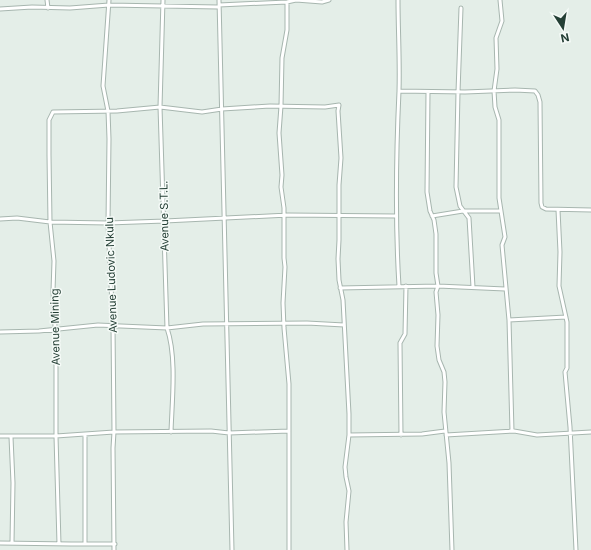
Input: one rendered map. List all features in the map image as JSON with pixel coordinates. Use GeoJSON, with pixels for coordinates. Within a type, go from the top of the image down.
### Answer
{"type":"FeatureCollection","features":[{"type":"Feature","properties":{"kind":"street"},"geometry":{"type":"LineString","coordinates":[[47,0],[48,8]]}},
{"type":"Feature","properties":{"kind":"street","name":"Avenue Ludovic Nkulu"},"geometry":{"type":"LineString","coordinates":[[109,0],[103,86],[108,111],[108,222],[113,326],[114,550]]}},
{"type":"Feature","properties":{"kind":"street","name":"Avenue S.T.L."},"geometry":{"type":"LineString","coordinates":[[163,0],[160,107],[167,328],[171,340],[173,356],[171,432]]}},
{"type":"Feature","properties":{"kind":"street"},"geometry":{"type":"LineString","coordinates":[[219,0],[232,550]]}},
{"type":"Feature","properties":{"kind":"street"},"geometry":{"type":"LineString","coordinates":[[0,9],[32,7],[218,6],[287,2],[296,0],[322,2],[328,0]]}},
{"type":"Feature","properties":{"kind":"street"},"geometry":{"type":"LineString","coordinates":[[398,0],[399,91],[396,216],[399,286]]}},
{"type":"Feature","properties":{"kind":"street"},"geometry":{"type":"LineString","coordinates":[[500,0],[502,21],[496,38],[497,69],[494,91],[495,107],[499,120],[499,198],[504,238],[502,245],[509,320],[512,431]]}},
{"type":"Feature","properties":{"kind":"street"},"geometry":{"type":"LineString","coordinates":[[287,2],[279,133],[282,175],[281,187],[284,208],[285,266],[283,303],[290,384],[289,550]]}},
{"type":"Feature","properties":{"kind":"street"},"geometry":{"type":"LineString","coordinates":[[461,8],[456,187],[460,206],[469,218],[473,287]]}},
{"type":"Feature","properties":{"kind":"street"},"geometry":{"type":"LineString","coordinates":[[399,91],[458,92],[529,90],[535,92],[538,95],[540,102],[542,207],[546,209],[558,210],[591,210]]}},
{"type":"Feature","properties":{"kind":"street"},"geometry":{"type":"LineString","coordinates":[[428,92],[427,192],[428,206],[435,226],[438,286],[436,292],[438,315],[437,346],[445,382],[444,404],[449,463],[452,550]]}},
{"type":"Feature","properties":{"kind":"street"},"geometry":{"type":"LineString","coordinates":[[108,111],[160,107],[202,112],[222,109],[281,106],[331,107],[339,105],[338,116],[341,158],[338,259],[340,288],[343,300],[349,414],[345,467],[349,491],[346,522],[348,550]]}},
{"type":"Feature","properties":{"kind":"street","name":"Avenue Mining"},"geometry":{"type":"LineString","coordinates":[[59,544],[53,291],[54,261],[50,222],[49,120],[53,112],[108,111]]}},
{"type":"Feature","properties":{"kind":"street"},"geometry":{"type":"LineString","coordinates":[[558,210],[560,252],[559,286],[568,334],[566,372],[576,550]]}},
{"type":"Feature","properties":{"kind":"street"},"geometry":{"type":"LineString","coordinates":[[432,216],[463,211],[501,211]]}},
{"type":"Feature","properties":{"kind":"street"},"geometry":{"type":"LineString","coordinates":[[0,219],[17,218],[50,222],[108,222],[164,221],[284,215],[396,216]]}},
{"type":"Feature","properties":{"kind":"street"},"geometry":{"type":"LineString","coordinates":[[400,434],[400,343],[406,334],[406,286]]}},
{"type":"Feature","properties":{"kind":"street"},"geometry":{"type":"LineString","coordinates":[[340,288],[438,286],[505,289]]}},
{"type":"Feature","properties":{"kind":"street"},"geometry":{"type":"LineString","coordinates":[[509,320],[566,317]]}},
{"type":"Feature","properties":{"kind":"street"},"geometry":{"type":"LineString","coordinates":[[0,332],[39,331],[98,325],[167,328],[203,324],[284,323],[344,325]]}},
{"type":"Feature","properties":{"kind":"street"},"geometry":{"type":"LineString","coordinates":[[0,436],[56,436],[114,432],[211,431],[229,433],[289,431]]}},
{"type":"Feature","properties":{"kind":"street"},"geometry":{"type":"LineString","coordinates":[[348,436],[512,431],[538,435],[591,432]]}},
{"type":"Feature","properties":{"kind":"street"},"geometry":{"type":"LineString","coordinates":[[85,434],[85,544]]}},
{"type":"Feature","properties":{"kind":"street"},"geometry":{"type":"LineString","coordinates":[[11,437],[13,483],[12,543]]}},
{"type":"Feature","properties":{"kind":"street"},"geometry":{"type":"LineString","coordinates":[[0,543],[115,544]]}}]}
